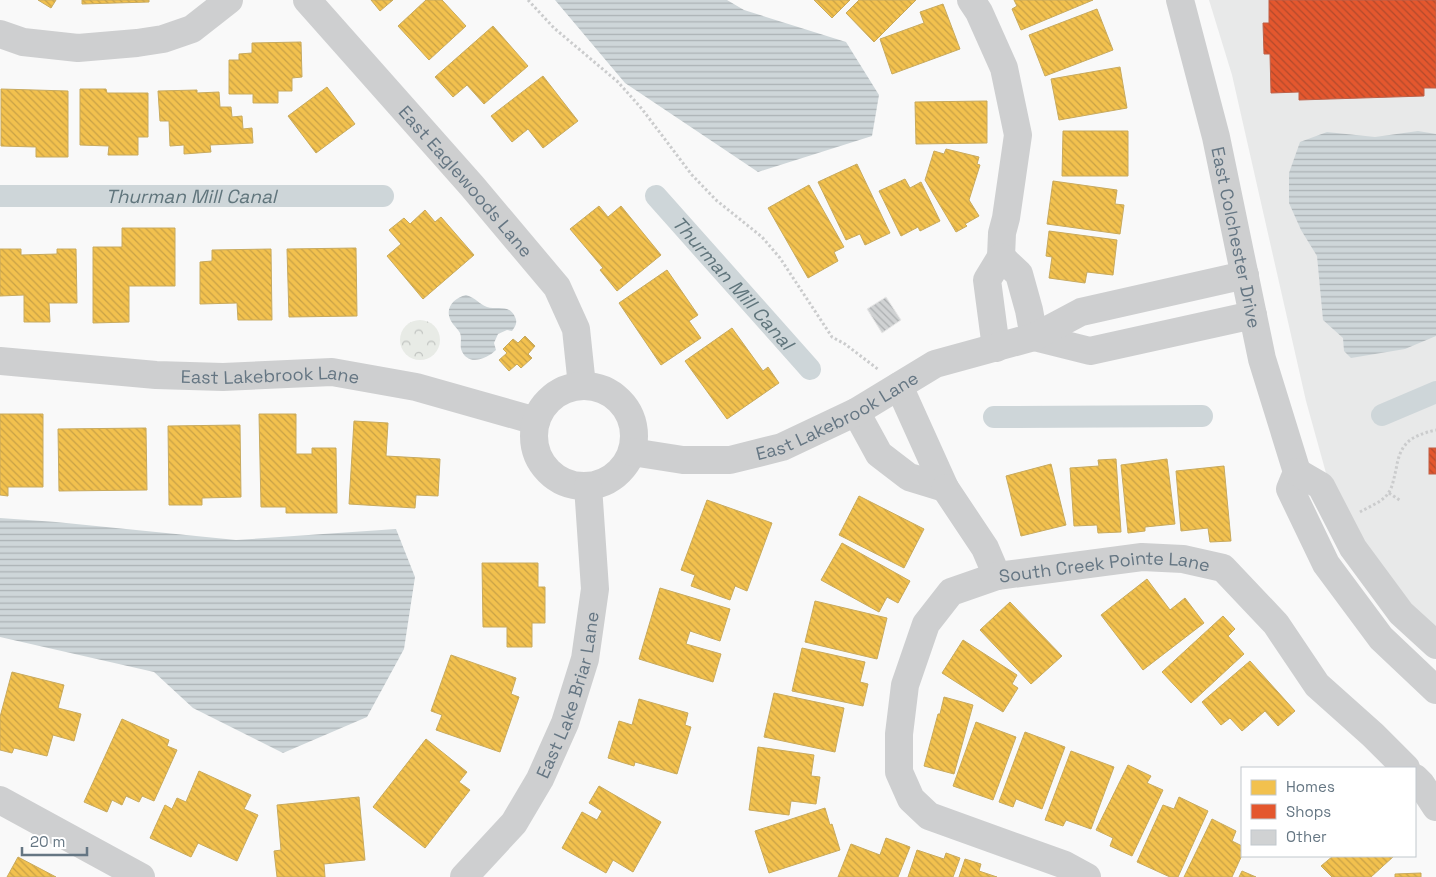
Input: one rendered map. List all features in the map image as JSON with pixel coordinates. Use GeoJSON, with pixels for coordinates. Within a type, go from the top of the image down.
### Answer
{"type":"FeatureCollection","features":[{"type":"Feature","properties":{"kind":"street"},"geometry":{"type":"LineString","coordinates":[[0,34],[23,42],[78,48],[146,42],[163,39],[192,29],[229,0]]}},
{"type":"Feature","properties":{"kind":"street","name":"East Eaglewoods Lane"},"geometry":{"type":"LineString","coordinates":[[307,0],[472,186],[556,287],[576,329],[582,386]]}},
{"type":"Feature","properties":{"kind":"street"},"geometry":{"type":"LineString","coordinates":[[971,0],[979,12],[1004,68],[1018,135],[1006,218],[1002,233],[1001,257],[988,280],[996,348]]}},
{"type":"Feature","properties":{"kind":"street","name":"East Colchester Drive"},"geometry":{"type":"LineString","coordinates":[[1180,0],[1216,137],[1262,359],[1297,472],[1290,489],[1326,564],[1381,638],[1436,690]]}},
{"type":"Feature","properties":{"kind":"street"},"geometry":{"type":"LineString","coordinates":[[1001,257],[1019,274],[1029,310],[1034,338]]}},
{"type":"Feature","properties":{"kind":"street","name":"East Lakebrook Lane"},"geometry":{"type":"LineString","coordinates":[[632,452],[683,460],[730,460],[782,447],[856,412],[889,378],[1034,338],[1081,312],[1245,275]]}},
{"type":"Feature","properties":{"kind":"street","name":"East Lakebrook Lane"},"geometry":{"type":"LineString","coordinates":[[1034,338],[1090,351],[1253,315]]}},
{"type":"Feature","properties":{"kind":"street","name":"East Lakebrook Lane"},"geometry":{"type":"LineString","coordinates":[[0,361],[156,375],[223,377],[332,372],[416,387],[536,421]]}},
{"type":"Feature","properties":{"kind":"street","name":"South Creek Pointe Lane"},"geometry":{"type":"LineString","coordinates":[[889,378],[945,488],[985,548],[997,576],[1142,557],[1182,559],[1222,568],[1276,624],[1317,685],[1373,734],[1405,767]]}},
{"type":"Feature","properties":{"kind":"street"},"geometry":{"type":"LineString","coordinates":[[582,386],[606,391],[625,406],[632,420],[635,436],[632,452],[626,465],[615,476],[602,483],[588,486],[572,485],[557,478],[545,467],[537,453],[534,437],[536,421],[543,407],[554,396],[567,389],[582,386]]}},
{"type":"Feature","properties":{"kind":"street"},"geometry":{"type":"LineString","coordinates":[[856,412],[879,454],[909,477],[945,488]]}},
{"type":"Feature","properties":{"kind":"street"},"geometry":{"type":"LineString","coordinates":[[1297,472],[1321,486],[1353,548],[1401,612],[1436,645]]}},
{"type":"Feature","properties":{"kind":"street","name":"East Lake Briar Lane"},"geometry":{"type":"LineString","coordinates":[[464,877],[514,823],[540,779],[565,723],[585,659],[595,589],[588,486]]}},
{"type":"Feature","properties":{"kind":"street"},"geometry":{"type":"LineString","coordinates":[[997,576],[951,592],[926,624],[905,685],[899,734],[899,772],[911,798],[929,816],[1065,865],[1087,877]]}},
{"type":"Feature","properties":{"kind":"street"},"geometry":{"type":"LineString","coordinates":[[1416,779],[1436,807]]}},
{"type":"Feature","properties":{"kind":"street"},"geometry":{"type":"LineString","coordinates":[[0,800],[141,877]]}},
{"type":"Feature","properties":{"kind":"path"},"geometry":{"type":"LineString","coordinates":[[528,0],[554,28],[618,82],[642,109],[692,175],[716,200],[762,237],[780,258],[832,337],[845,344],[889,378]]}},
{"type":"Feature","properties":{"kind":"path"},"geometry":{"type":"LineString","coordinates":[[1353,516],[1383,499],[1389,493],[1398,456],[1410,439],[1436,430]]}},
{"type":"Feature","properties":{"kind":"path"},"geometry":{"type":"LineString","coordinates":[[1389,493],[1401,501]]}},
{"type":"Feature","properties":{"kind":"shaded area"},"geometry":{"type":"Polygon","coordinates":[[[555,0],[727,0],[744,10],[846,42],[879,95],[872,136],[758,172],[625,83],[555,0]]]}},
{"type":"Feature","properties":{"kind":"shaded area"},"geometry":{"type":"Polygon","coordinates":[[[1209,0],[1436,0],[1436,638],[1380,575],[1331,491],[1306,401],[1232,75],[1209,0]]]}},
{"type":"Feature","properties":{"kind":"shaded area"},"geometry":{"type":"Polygon","coordinates":[[[1418,131],[1436,134],[1436,336],[1405,349],[1351,358],[1344,351],[1343,338],[1323,320],[1317,256],[1301,230],[1289,203],[1289,173],[1300,142],[1327,132],[1375,137],[1418,131]]]}},
{"type":"Feature","properties":{"kind":"shaded area"},"geometry":{"type":"Polygon","coordinates":[[[466,295],[487,307],[510,310],[516,321],[512,331],[507,330],[498,334],[494,343],[496,350],[488,356],[477,360],[472,360],[464,355],[461,349],[460,333],[449,316],[451,304],[458,298],[466,295]]]}},
{"type":"Feature","properties":{"kind":"shaded area"},"geometry":{"type":"Polygon","coordinates":[[[0,518],[236,540],[396,529],[415,577],[404,649],[367,717],[283,753],[193,708],[154,672],[0,637],[0,518]]]}},
{"type":"Feature","properties":{"kind":"green space"},"geometry":{"type":"Polygon","coordinates":[[[420,320],[434,326],[440,340],[434,354],[420,360],[406,354],[400,340],[406,326],[420,320]]]}},
{"type":"Feature","properties":{"kind":"building: Homes"},"geometry":{"type":"Polygon","coordinates":[[[38,0],[56,0],[51,8],[38,0]]]}},
{"type":"Feature","properties":{"kind":"building: Homes"},"geometry":{"type":"Polygon","coordinates":[[[82,0],[149,0],[149,2],[82,4],[82,0]]]}},
{"type":"Feature","properties":{"kind":"building: Homes"},"geometry":{"type":"Polygon","coordinates":[[[371,0],[393,0],[380,11],[371,0]]]}},
{"type":"Feature","properties":{"kind":"building: Homes"},"geometry":{"type":"Polygon","coordinates":[[[426,0],[442,0],[466,26],[429,60],[398,26],[426,0]]]}},
{"type":"Feature","properties":{"kind":"building: Homes"},"geometry":{"type":"Polygon","coordinates":[[[814,0],[850,0],[832,18],[814,0]]]}},
{"type":"Feature","properties":{"kind":"building: Homes"},"geometry":{"type":"Polygon","coordinates":[[[859,0],[916,0],[874,42],[846,13],[859,0]]]}},
{"type":"Feature","properties":{"kind":"building: Homes"},"geometry":{"type":"Polygon","coordinates":[[[1014,0],[1093,0],[1021,30],[1012,9],[1017,6],[1014,0]]]}},
{"type":"Feature","properties":{"kind":"building: Homes"},"geometry":{"type":"Polygon","coordinates":[[[943,4],[960,49],[892,74],[880,39],[924,23],[920,12],[943,4]]]}},
{"type":"Feature","properties":{"kind":"building: Homes"},"geometry":{"type":"Polygon","coordinates":[[[1097,9],[1113,50],[1045,76],[1029,35],[1097,9]]]}},
{"type":"Feature","properties":{"kind":"building: Homes"},"geometry":{"type":"Polygon","coordinates":[[[493,26],[528,66],[484,104],[467,85],[453,97],[435,77],[493,26]]]}},
{"type":"Feature","properties":{"kind":"building: Homes"},"geometry":{"type":"Polygon","coordinates":[[[301,42],[302,77],[292,78],[292,91],[278,91],[278,103],[253,103],[253,94],[229,94],[229,60],[239,60],[239,54],[252,53],[252,43],[301,42]]]}},
{"type":"Feature","properties":{"kind":"building: Homes"},"geometry":{"type":"Polygon","coordinates":[[[1120,67],[1127,108],[1059,120],[1051,79],[1120,67]]]}},
{"type":"Feature","properties":{"kind":"building: Homes"},"geometry":{"type":"Polygon","coordinates":[[[543,76],[578,121],[543,148],[528,129],[512,142],[491,116],[543,76]]]}},
{"type":"Feature","properties":{"kind":"building: Homes"},"geometry":{"type":"Polygon","coordinates":[[[327,87],[355,124],[316,153],[288,116],[327,87]]]}},
{"type":"Feature","properties":{"kind":"building: Homes"},"geometry":{"type":"Polygon","coordinates":[[[1,89],[68,91],[68,157],[36,157],[36,147],[1,146],[1,89]]]}},
{"type":"Feature","properties":{"kind":"building: Homes"},"geometry":{"type":"Polygon","coordinates":[[[80,89],[106,89],[107,93],[148,93],[148,137],[138,137],[138,155],[108,155],[109,146],[80,145],[80,89]]]}},
{"type":"Feature","properties":{"kind":"building: Homes"},"geometry":{"type":"Polygon","coordinates":[[[197,90],[197,93],[219,92],[220,107],[231,107],[232,117],[242,116],[243,129],[252,128],[253,143],[210,145],[211,152],[184,154],[184,145],[170,146],[169,121],[160,121],[158,91],[197,90]]]}},
{"type":"Feature","properties":{"kind":"building: Homes"},"geometry":{"type":"Polygon","coordinates":[[[987,101],[987,143],[916,144],[915,102],[987,101]]]}},
{"type":"Feature","properties":{"kind":"building: Homes"},"geometry":{"type":"Polygon","coordinates":[[[1063,131],[1128,131],[1128,176],[1062,176],[1063,131]]]}},
{"type":"Feature","properties":{"kind":"building: Homes"},"geometry":{"type":"Polygon","coordinates":[[[946,149],[979,157],[977,164],[980,165],[969,200],[979,216],[956,232],[925,180],[934,151],[944,154],[946,149]]]}},
{"type":"Feature","properties":{"kind":"building: Homes"},"geometry":{"type":"Polygon","coordinates":[[[857,164],[890,233],[865,245],[860,234],[846,240],[818,182],[857,164]]]}},
{"type":"Feature","properties":{"kind":"building: Homes"},"geometry":{"type":"Polygon","coordinates":[[[905,179],[910,188],[921,182],[940,221],[920,231],[918,227],[901,236],[879,191],[905,179]]]}},
{"type":"Feature","properties":{"kind":"building: Homes"},"geometry":{"type":"Polygon","coordinates":[[[1053,181],[1117,190],[1115,204],[1124,205],[1120,234],[1047,224],[1053,181]]]}},
{"type":"Feature","properties":{"kind":"building: Homes"},"geometry":{"type":"Polygon","coordinates":[[[809,185],[844,247],[834,252],[838,261],[808,278],[768,208],[809,185]]]}},
{"type":"Feature","properties":{"kind":"building: Homes"},"geometry":{"type":"Polygon","coordinates":[[[599,206],[608,217],[621,206],[661,255],[617,291],[600,270],[603,268],[570,229],[599,206]]]}},
{"type":"Feature","properties":{"kind":"building: Homes"},"geometry":{"type":"Polygon","coordinates":[[[425,210],[435,222],[441,217],[474,255],[423,299],[387,256],[401,244],[389,230],[404,218],[410,224],[425,210]]]}},
{"type":"Feature","properties":{"kind":"building: Homes"},"geometry":{"type":"Polygon","coordinates":[[[122,228],[175,228],[175,286],[129,286],[129,322],[93,323],[93,247],[122,247],[122,228]]]}},
{"type":"Feature","properties":{"kind":"building: Homes"},"geometry":{"type":"Polygon","coordinates":[[[1049,231],[1117,240],[1113,275],[1087,272],[1085,283],[1049,278],[1052,257],[1046,256],[1049,231]]]}},
{"type":"Feature","properties":{"kind":"building: Homes"},"geometry":{"type":"Polygon","coordinates":[[[356,248],[357,316],[289,317],[287,249],[356,248]]]}},
{"type":"Feature","properties":{"kind":"building: Homes"},"geometry":{"type":"Polygon","coordinates":[[[0,249],[21,249],[21,255],[57,254],[57,249],[76,249],[77,303],[49,303],[50,322],[24,322],[24,295],[0,296],[0,249]]]}},
{"type":"Feature","properties":{"kind":"building: Homes"},"geometry":{"type":"Polygon","coordinates":[[[271,249],[272,320],[238,320],[237,303],[200,304],[200,262],[212,261],[212,250],[271,249]]]}},
{"type":"Feature","properties":{"kind":"building: Homes"},"geometry":{"type":"Polygon","coordinates":[[[667,270],[698,315],[689,321],[701,338],[661,365],[619,303],[667,270]]]}},
{"type":"Feature","properties":{"kind":"building: Homes"},"geometry":{"type":"Polygon","coordinates":[[[732,328],[763,371],[768,367],[779,383],[727,419],[685,361],[732,328]]]}},
{"type":"Feature","properties":{"kind":"building: Homes"},"geometry":{"type":"Polygon","coordinates":[[[525,336],[535,346],[528,354],[532,358],[521,368],[517,364],[509,371],[499,360],[507,353],[503,349],[513,339],[518,343],[525,336]]]}},
{"type":"Feature","properties":{"kind":"building: Homes"},"geometry":{"type":"Polygon","coordinates":[[[0,414],[43,414],[43,487],[8,487],[8,496],[0,495],[0,414]]]}},
{"type":"Feature","properties":{"kind":"building: Homes"},"geometry":{"type":"Polygon","coordinates":[[[259,414],[296,414],[296,454],[312,454],[312,448],[336,448],[337,513],[286,513],[286,507],[261,507],[259,414]]]}},
{"type":"Feature","properties":{"kind":"building: Homes"},"geometry":{"type":"Polygon","coordinates":[[[354,421],[388,423],[386,456],[440,459],[438,496],[416,495],[415,508],[349,504],[354,421]]]}},
{"type":"Feature","properties":{"kind":"building: Homes"},"geometry":{"type":"Polygon","coordinates":[[[240,425],[241,497],[202,498],[202,505],[169,505],[168,426],[240,425]]]}},
{"type":"Feature","properties":{"kind":"building: Homes"},"geometry":{"type":"Polygon","coordinates":[[[146,428],[147,490],[59,491],[58,429],[146,428]]]}},
{"type":"Feature","properties":{"kind":"building: Homes"},"geometry":{"type":"Polygon","coordinates":[[[1116,459],[1121,532],[1098,533],[1097,525],[1074,526],[1070,468],[1099,466],[1098,460],[1116,459]]]}},
{"type":"Feature","properties":{"kind":"building: Homes"},"geometry":{"type":"Polygon","coordinates":[[[1167,459],[1175,524],[1145,527],[1145,531],[1128,533],[1121,465],[1167,459]]]}},
{"type":"Feature","properties":{"kind":"building: Homes"},"geometry":{"type":"Polygon","coordinates":[[[1051,464],[1066,525],[1021,536],[1006,476],[1051,464]]]}},
{"type":"Feature","properties":{"kind":"building: Homes"},"geometry":{"type":"Polygon","coordinates":[[[1224,466],[1231,541],[1210,542],[1208,528],[1181,531],[1176,471],[1224,466]]]}},
{"type":"Feature","properties":{"kind":"building: Homes"},"geometry":{"type":"Polygon","coordinates":[[[859,496],[924,529],[904,568],[839,535],[859,496]]]}},
{"type":"Feature","properties":{"kind":"building: Homes"},"geometry":{"type":"Polygon","coordinates":[[[707,500],[772,523],[747,591],[735,586],[730,600],[691,586],[695,575],[681,570],[707,500]]]}},
{"type":"Feature","properties":{"kind":"building: Homes"},"geometry":{"type":"Polygon","coordinates":[[[842,543],[910,581],[898,603],[887,597],[879,612],[821,580],[842,543]]]}},
{"type":"Feature","properties":{"kind":"building: Homes"},"geometry":{"type":"Polygon","coordinates":[[[482,563],[538,563],[538,587],[545,587],[545,623],[532,623],[532,647],[507,647],[507,627],[483,627],[482,563]]]}},
{"type":"Feature","properties":{"kind":"building: Homes"},"geometry":{"type":"Polygon","coordinates":[[[1147,579],[1170,610],[1185,598],[1204,623],[1143,670],[1101,615],[1147,579]]]}},
{"type":"Feature","properties":{"kind":"building: Homes"},"geometry":{"type":"Polygon","coordinates":[[[660,588],[730,609],[720,641],[690,631],[686,644],[721,654],[713,682],[639,659],[660,588]]]}},
{"type":"Feature","properties":{"kind":"building: Homes"},"geometry":{"type":"Polygon","coordinates":[[[815,601],[887,618],[877,659],[805,642],[815,601]]]}},
{"type":"Feature","properties":{"kind":"building: Homes"},"geometry":{"type":"Polygon","coordinates":[[[1010,602],[1062,656],[1031,684],[980,630],[1010,602]]]}},
{"type":"Feature","properties":{"kind":"building: Homes"},"geometry":{"type":"Polygon","coordinates":[[[1223,616],[1235,629],[1228,636],[1244,654],[1191,703],[1162,672],[1223,616]]]}},
{"type":"Feature","properties":{"kind":"building: Homes"},"geometry":{"type":"Polygon","coordinates":[[[963,640],[1017,675],[1012,684],[1018,688],[1003,712],[942,673],[963,640]]]}},
{"type":"Feature","properties":{"kind":"building: Homes"},"geometry":{"type":"Polygon","coordinates":[[[802,648],[865,662],[860,682],[868,684],[863,706],[792,691],[802,648]]]}},
{"type":"Feature","properties":{"kind":"building: Homes"},"geometry":{"type":"Polygon","coordinates":[[[451,655],[516,678],[511,694],[519,697],[500,752],[436,730],[442,715],[431,711],[451,655]]]}},
{"type":"Feature","properties":{"kind":"building: Homes"},"geometry":{"type":"Polygon","coordinates":[[[1250,661],[1295,711],[1278,726],[1265,711],[1242,731],[1230,718],[1221,725],[1202,702],[1250,661]]]}},
{"type":"Feature","properties":{"kind":"building: Homes"},"geometry":{"type":"Polygon","coordinates":[[[12,672],[64,685],[58,708],[81,714],[74,741],[53,735],[47,756],[14,748],[12,753],[0,750],[0,717],[12,672]]]}},
{"type":"Feature","properties":{"kind":"building: Homes"},"geometry":{"type":"Polygon","coordinates":[[[774,693],[844,708],[835,752],[764,737],[774,693]]]}},
{"type":"Feature","properties":{"kind":"building: Homes"},"geometry":{"type":"Polygon","coordinates":[[[944,697],[973,705],[954,774],[924,766],[944,697]]]}},
{"type":"Feature","properties":{"kind":"building: Homes"},"geometry":{"type":"Polygon","coordinates":[[[639,699],[688,713],[685,725],[691,727],[677,774],[635,762],[634,766],[608,758],[619,721],[632,725],[639,699]]]}},
{"type":"Feature","properties":{"kind":"building: Homes"},"geometry":{"type":"Polygon","coordinates":[[[122,719],[169,740],[167,746],[177,750],[154,801],[142,796],[139,802],[126,796],[122,805],[112,800],[107,812],[84,802],[122,719]]]}},
{"type":"Feature","properties":{"kind":"building: Homes"},"geometry":{"type":"Polygon","coordinates":[[[976,722],[1016,737],[993,800],[953,786],[976,722]]]}},
{"type":"Feature","properties":{"kind":"building: Homes"},"geometry":{"type":"Polygon","coordinates":[[[1025,732],[1065,747],[1042,809],[1016,799],[1013,807],[999,802],[1025,732]]]}},
{"type":"Feature","properties":{"kind":"building: Homes"},"geometry":{"type":"Polygon","coordinates":[[[426,739],[467,772],[459,782],[470,790],[425,848],[373,807],[426,739]]]}},
{"type":"Feature","properties":{"kind":"building: Homes"},"geometry":{"type":"Polygon","coordinates":[[[758,747],[814,755],[811,776],[820,777],[816,804],[791,801],[789,815],[749,810],[758,747]]]}},
{"type":"Feature","properties":{"kind":"building: Homes"},"geometry":{"type":"Polygon","coordinates":[[[1071,751],[1114,767],[1091,829],[1066,820],[1063,826],[1045,820],[1071,751]]]}},
{"type":"Feature","properties":{"kind":"building: Homes"},"geometry":{"type":"Polygon","coordinates":[[[1128,765],[1151,776],[1147,783],[1163,790],[1132,856],[1110,846],[1113,838],[1096,830],[1128,765]]]}},
{"type":"Feature","properties":{"kind":"building: Homes"},"geometry":{"type":"Polygon","coordinates":[[[199,771],[251,795],[244,809],[258,815],[237,861],[198,843],[191,857],[150,838],[165,805],[172,809],[177,798],[186,802],[199,771]]]}},
{"type":"Feature","properties":{"kind":"building: Homes"},"geometry":{"type":"Polygon","coordinates":[[[599,786],[661,822],[633,872],[613,860],[606,873],[562,848],[582,812],[597,820],[602,811],[589,803],[599,786]]]}},
{"type":"Feature","properties":{"kind":"building: Homes"},"geometry":{"type":"Polygon","coordinates":[[[359,797],[365,860],[324,864],[325,877],[277,877],[274,851],[281,850],[277,805],[359,797]]]}},
{"type":"Feature","properties":{"kind":"building: Homes"},"geometry":{"type":"Polygon","coordinates":[[[1179,797],[1208,811],[1178,877],[1170,877],[1137,862],[1163,805],[1174,809],[1179,797]]]}},
{"type":"Feature","properties":{"kind":"building: Homes"},"geometry":{"type":"Polygon","coordinates":[[[825,808],[840,850],[769,873],[755,831],[825,808]]]}},
{"type":"Feature","properties":{"kind":"building: Homes"},"geometry":{"type":"Polygon","coordinates":[[[1212,819],[1236,831],[1232,841],[1241,846],[1241,857],[1232,877],[1184,877],[1212,819]]]}},
{"type":"Feature","properties":{"kind":"building: Homes"},"geometry":{"type":"Polygon","coordinates":[[[886,838],[910,847],[898,877],[838,877],[851,844],[880,855],[886,838]]]}},
{"type":"Feature","properties":{"kind":"building: Homes"},"geometry":{"type":"Polygon","coordinates":[[[917,850],[944,859],[946,853],[960,858],[953,877],[908,877],[917,850]]]}},
{"type":"Feature","properties":{"kind":"building: Homes"},"geometry":{"type":"Polygon","coordinates":[[[18,857],[56,877],[7,877],[18,857]]]}},
{"type":"Feature","properties":{"kind":"building: Homes"},"geometry":{"type":"Polygon","coordinates":[[[1332,857],[1393,857],[1371,877],[1332,877],[1321,866],[1332,857]]]}},
{"type":"Feature","properties":{"kind":"building: Homes"},"geometry":{"type":"Polygon","coordinates":[[[965,859],[981,864],[979,871],[997,877],[959,877],[965,859]]]}},
{"type":"Feature","properties":{"kind":"building: Homes"},"geometry":{"type":"Polygon","coordinates":[[[1242,871],[1256,877],[1239,877],[1242,871]]]}},
{"type":"Feature","properties":{"kind":"building: Homes"},"geometry":{"type":"Polygon","coordinates":[[[1421,873],[1421,877],[1395,877],[1395,874],[1421,873]]]}},
{"type":"Feature","properties":{"kind":"building: Shops"},"geometry":{"type":"Polygon","coordinates":[[[1269,0],[1436,0],[1436,88],[1424,88],[1424,96],[1299,100],[1299,92],[1271,93],[1270,54],[1264,54],[1263,23],[1269,23],[1269,0]]]}},
{"type":"Feature","properties":{"kind":"building: Shops"},"geometry":{"type":"Polygon","coordinates":[[[1429,448],[1436,448],[1436,474],[1429,474],[1429,448]]]}},
{"type":"Feature","properties":{"kind":"building: Other"},"geometry":{"type":"Polygon","coordinates":[[[886,297],[901,320],[882,333],[867,309],[886,297]]]}},
{"type":"Feature","properties":{"kind":"waterway","name":"Thurman Mill Canal"},"geometry":{"type":"LineString","coordinates":[[0,196],[383,196]]}},
{"type":"Feature","properties":{"kind":"waterway","name":"Thurman Mill Canal"},"geometry":{"type":"LineString","coordinates":[[656,196],[810,369]]}},
{"type":"Feature","properties":{"kind":"waterway","name":"Thurman Mill Canal"},"geometry":{"type":"LineString","coordinates":[[1382,415],[1436,392]]}},
{"type":"Feature","properties":{"kind":"waterway","name":"Thurman Mill Canal"},"geometry":{"type":"LineString","coordinates":[[994,417],[1202,416]]}}]}
